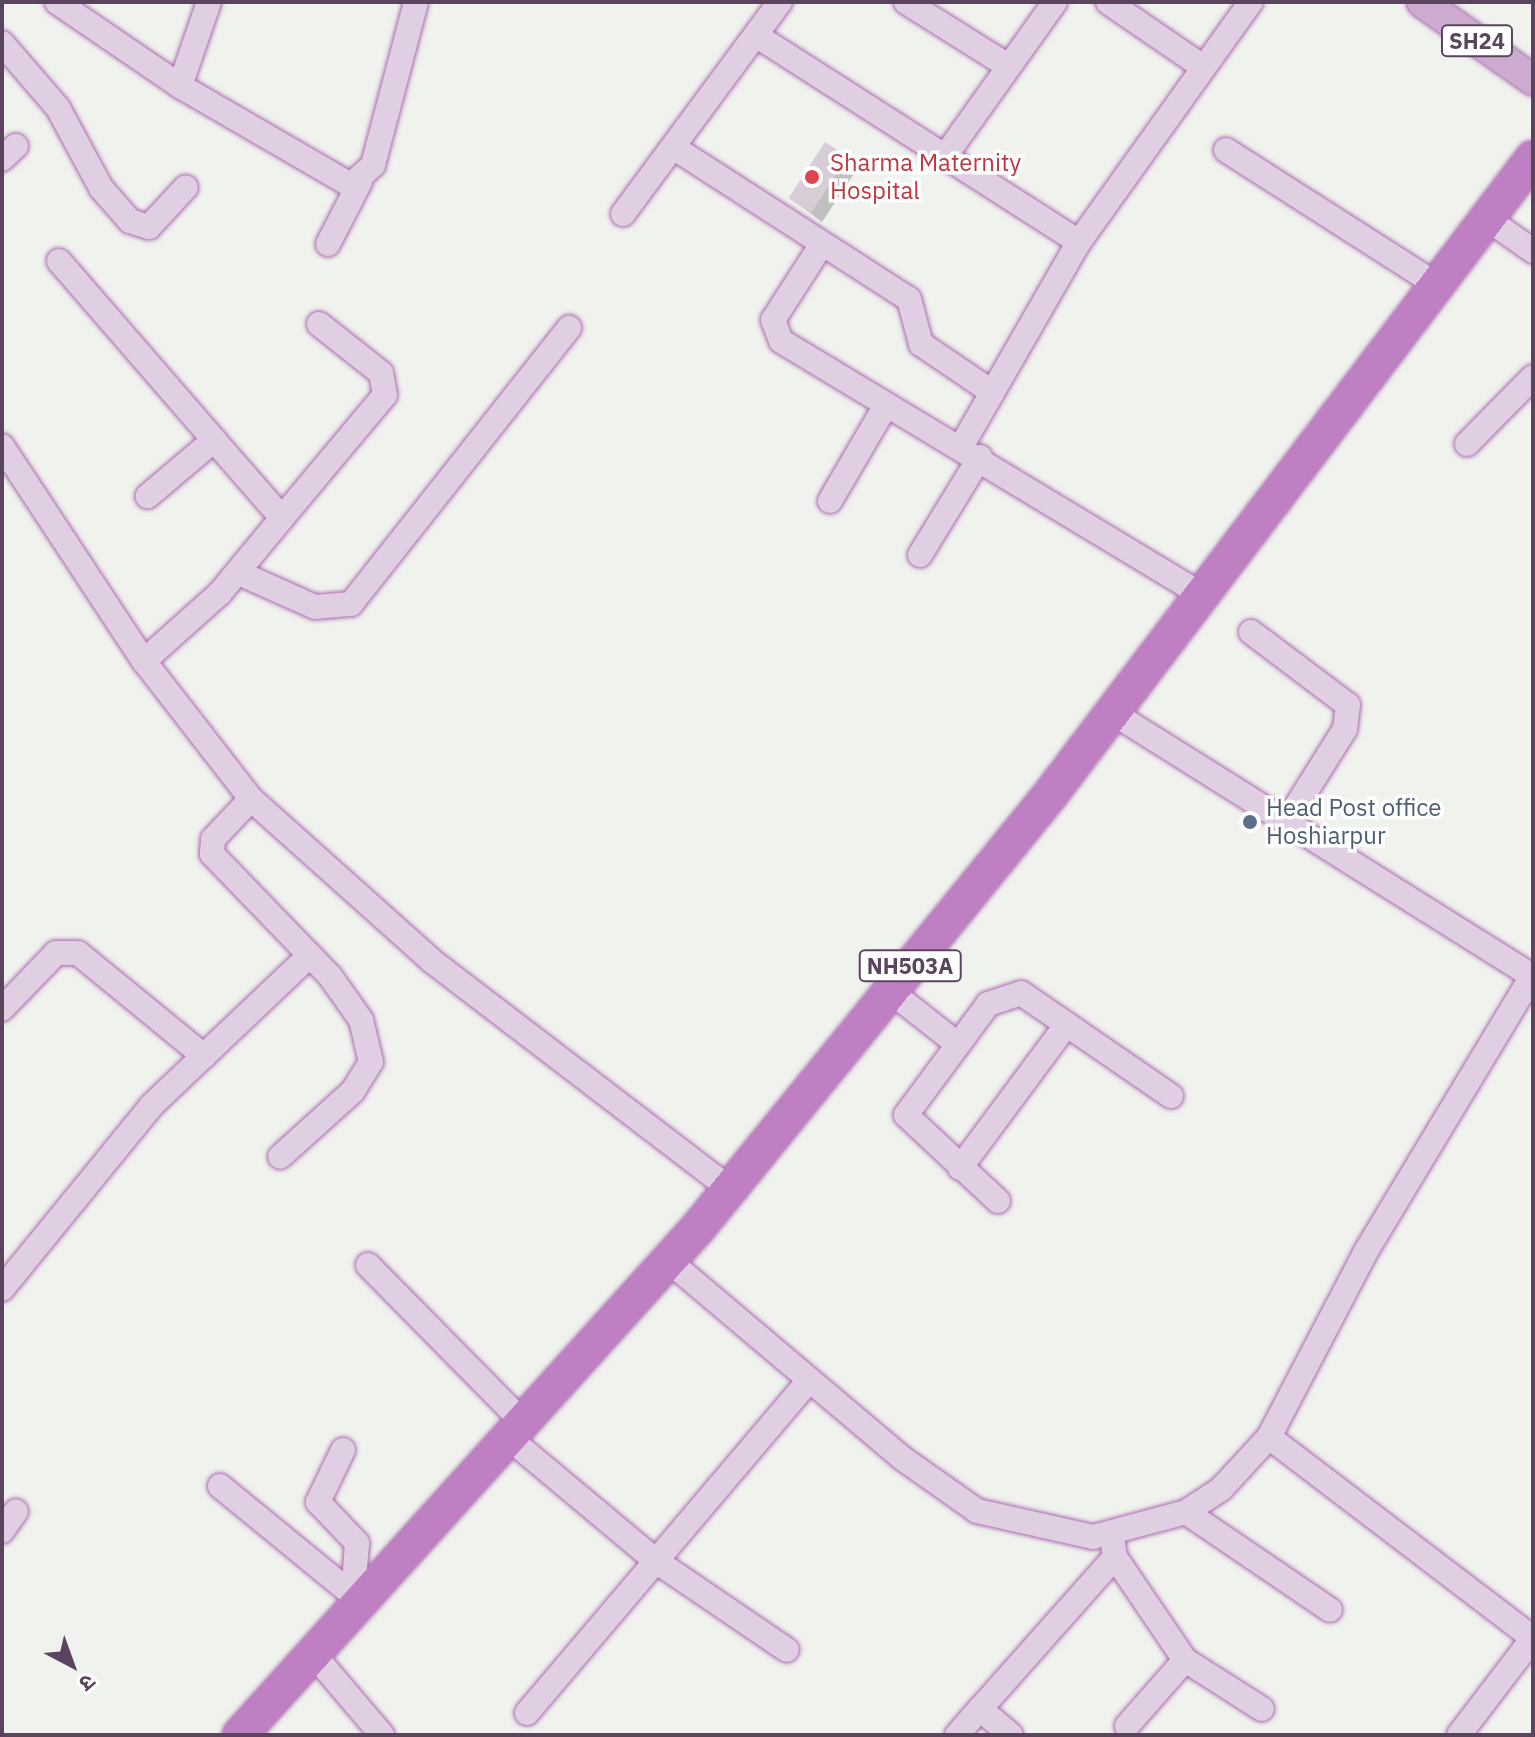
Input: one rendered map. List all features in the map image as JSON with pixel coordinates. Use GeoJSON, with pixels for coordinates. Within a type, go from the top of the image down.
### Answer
{"type":"FeatureCollection","features":[{"type":"Feature","properties":{"kind":"highway","name":"NH503A"},"geometry":{"type":"LineString","coordinates":[[240,1735],[315,1656],[358,1599],[518,1431],[669,1261],[729,1188],[1113,713],[1200,594],[1489,220],[1533,158]]}},
{"type":"Feature","properties":{"kind":"main road","name":"SH24"},"geometry":{"type":"LineString","coordinates":[[1422,2],[1533,80]]}},
{"type":"Feature","properties":{"kind":"street"},"geometry":{"type":"LineString","coordinates":[[57,2],[180,86],[344,183],[360,182]]}},
{"type":"Feature","properties":{"kind":"street"},"geometry":{"type":"LineString","coordinates":[[180,86],[209,2]]}},
{"type":"Feature","properties":{"kind":"street"},"geometry":{"type":"LineString","coordinates":[[328,244],[360,182],[373,165],[416,2]]}},
{"type":"Feature","properties":{"kind":"street"},"geometry":{"type":"LineString","coordinates":[[623,214],[676,149],[780,2]]}},
{"type":"Feature","properties":{"kind":"street"},"geometry":{"type":"LineString","coordinates":[[906,2],[1008,66]]}},
{"type":"Feature","properties":{"kind":"street"},"geometry":{"type":"LineString","coordinates":[[948,152],[1055,2]]}},
{"type":"Feature","properties":{"kind":"street"},"geometry":{"type":"LineString","coordinates":[[1108,2],[1200,65]]}},
{"type":"Feature","properties":{"kind":"street"},"geometry":{"type":"LineString","coordinates":[[920,555],[970,452],[992,392],[1079,242],[1200,65],[1251,2]]}},
{"type":"Feature","properties":{"kind":"street"},"geometry":{"type":"LineString","coordinates":[[757,36],[948,152],[1079,242]]}},
{"type":"Feature","properties":{"kind":"street"},"geometry":{"type":"LineString","coordinates":[[2,43],[58,108],[101,188],[130,221],[149,227],[186,187]]}},
{"type":"Feature","properties":{"kind":"street"},"geometry":{"type":"LineString","coordinates":[[676,149],[909,299],[921,344],[992,392]]}},
{"type":"Feature","properties":{"kind":"street"},"geometry":{"type":"LineString","coordinates":[[1226,150],[1437,285]]}},
{"type":"Feature","properties":{"kind":"street"},"geometry":{"type":"LineString","coordinates":[[1489,220],[1533,251]]}},
{"type":"Feature","properties":{"kind":"street"},"geometry":{"type":"LineString","coordinates":[[822,244],[773,320],[774,332],[885,407],[970,452],[1200,594]]}},
{"type":"Feature","properties":{"kind":"street"},"geometry":{"type":"LineString","coordinates":[[59,261],[282,518]]}},
{"type":"Feature","properties":{"kind":"street"},"geometry":{"type":"LineString","coordinates":[[144,661],[239,573],[385,395],[381,373],[319,324]]}},
{"type":"Feature","properties":{"kind":"street"},"geometry":{"type":"LineString","coordinates":[[239,573],[328,610],[351,604],[569,328]]}},
{"type":"Feature","properties":{"kind":"street"},"geometry":{"type":"LineString","coordinates":[[1467,444],[1533,377]]}},
{"type":"Feature","properties":{"kind":"street"},"geometry":{"type":"LineString","coordinates":[[830,501],[885,407]]}},
{"type":"Feature","properties":{"kind":"street"},"geometry":{"type":"LineString","coordinates":[[148,496],[214,440]]}},
{"type":"Feature","properties":{"kind":"street"},"geometry":{"type":"LineString","coordinates":[[2,446],[144,661],[251,799],[432,961],[729,1188]]}},
{"type":"Feature","properties":{"kind":"street"},"geometry":{"type":"LineString","coordinates":[[1251,632],[1348,705],[1345,729],[1289,818]]}},
{"type":"Feature","properties":{"kind":"street"},"geometry":{"type":"LineString","coordinates":[[957,1735],[1114,1547],[1186,1512],[1221,1489],[1269,1437],[1365,1253],[1533,976],[1289,818],[1113,713]]}},
{"type":"Feature","properties":{"kind":"street"},"geometry":{"type":"LineString","coordinates":[[251,799],[213,839],[212,854],[310,955],[352,1004],[371,1062],[353,1091],[280,1157]]}},
{"type":"Feature","properties":{"kind":"street"},"geometry":{"type":"LineString","coordinates":[[2,1009],[56,953],[78,953],[204,1056]]}},
{"type":"Feature","properties":{"kind":"street"},"geometry":{"type":"LineString","coordinates":[[2,1289],[112,1149],[310,955]]}},
{"type":"Feature","properties":{"kind":"street"},"geometry":{"type":"LineString","coordinates":[[890,991],[956,1043]]}},
{"type":"Feature","properties":{"kind":"street"},"geometry":{"type":"LineString","coordinates":[[998,1201],[906,1115],[956,1043],[1006,994],[1021,993],[1171,1096]]}},
{"type":"Feature","properties":{"kind":"street"},"geometry":{"type":"LineString","coordinates":[[960,1168],[1067,1024]]}},
{"type":"Feature","properties":{"kind":"street"},"geometry":{"type":"LineString","coordinates":[[669,1261],[809,1380],[977,1511],[1114,1547],[1185,1660],[1262,1709]]}},
{"type":"Feature","properties":{"kind":"street"},"geometry":{"type":"LineString","coordinates":[[368,1265],[518,1431],[656,1561],[787,1650]]}},
{"type":"Feature","properties":{"kind":"street"},"geometry":{"type":"LineString","coordinates":[[527,1713],[809,1380]]}},
{"type":"Feature","properties":{"kind":"street"},"geometry":{"type":"LineString","coordinates":[[1269,1437],[1533,1638],[1459,1735]]}},
{"type":"Feature","properties":{"kind":"street"},"geometry":{"type":"LineString","coordinates":[[343,1450],[318,1497],[357,1543],[358,1599]]}},
{"type":"Feature","properties":{"kind":"street"},"geometry":{"type":"LineString","coordinates":[[220,1486],[358,1599]]}},
{"type":"Feature","properties":{"kind":"street"},"geometry":{"type":"LineString","coordinates":[[2,1531],[16,1511]]}},
{"type":"Feature","properties":{"kind":"street"},"geometry":{"type":"LineString","coordinates":[[1186,1512],[1330,1610]]}},
{"type":"Feature","properties":{"kind":"street"},"geometry":{"type":"LineString","coordinates":[[315,1656],[382,1735]]}},
{"type":"Feature","properties":{"kind":"street"},"geometry":{"type":"LineString","coordinates":[[1127,1726],[1185,1660]]}},
{"type":"Feature","properties":{"kind":"street"},"geometry":{"type":"LineString","coordinates":[[980,1709],[1011,1735]]}},
{"type":"Feature","properties":{"kind":"building"},"geometry":{"type":"Polygon","coordinates":[[[825,142],[848,157],[811,213],[789,198],[825,142]]]}},
{"type":"Feature","properties":{"kind":"place","name":"Sharma Maternity Hospital"},"geometry":{"type":"Point","coordinates":[812,177]}},
{"type":"Feature","properties":{"kind":"place","name":"Head Post office Hoshiarpur"},"geometry":{"type":"Point","coordinates":[1250,822]}}]}
